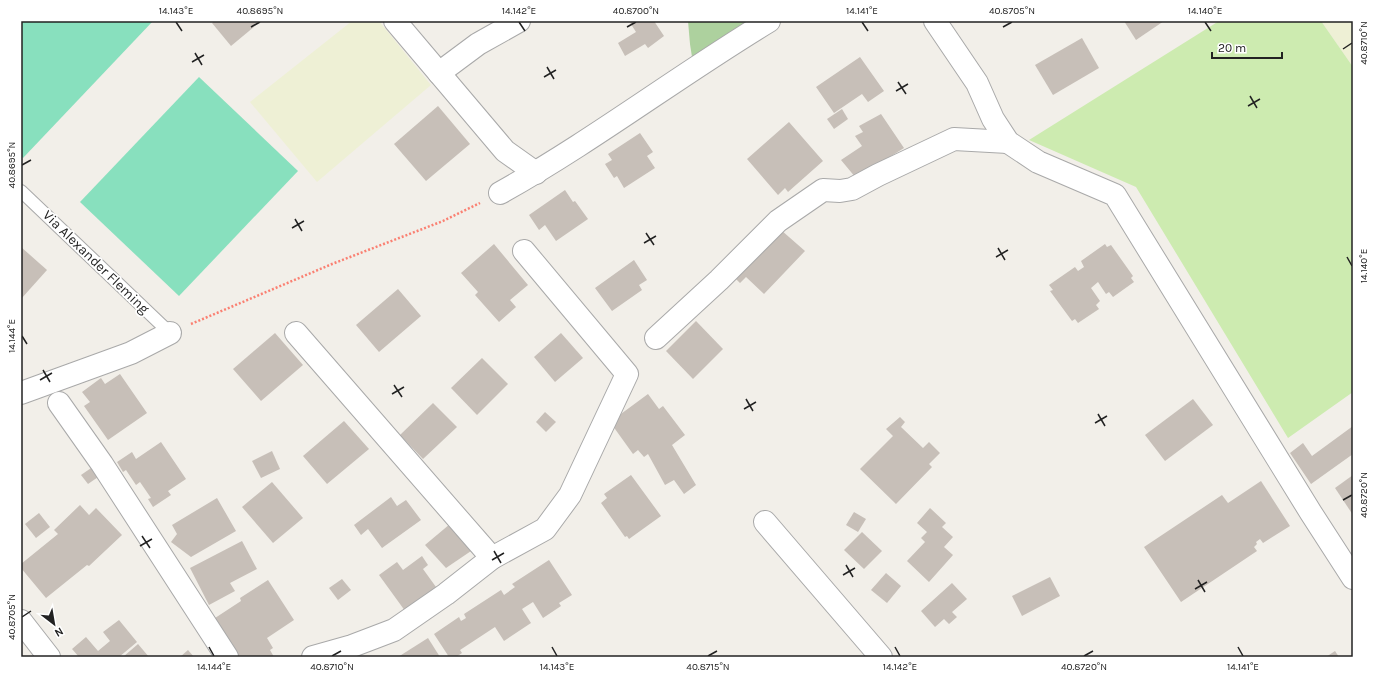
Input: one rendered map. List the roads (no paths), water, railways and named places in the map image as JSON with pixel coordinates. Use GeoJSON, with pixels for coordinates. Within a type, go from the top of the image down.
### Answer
{"type":"FeatureCollection","features":[{"type":"Feature","properties":{"kind":"street"},"geometry":{"type":"LineString","coordinates":[[395,21],[505,151],[536,173]]}},
{"type":"Feature","properties":{"kind":"street"},"geometry":{"type":"LineString","coordinates":[[440,73],[478,44],[519,21]]}},
{"type":"Feature","properties":{"kind":"street"},"geometry":{"type":"LineString","coordinates":[[500,193],[536,173],[719,52],[769,21]]}},
{"type":"Feature","properties":{"kind":"street"},"geometry":{"type":"LineString","coordinates":[[934,21],[977,83],[993,120],[1008,142],[1038,162],[1114,195],[1311,513],[1353,578]]}},
{"type":"Feature","properties":{"kind":"street"},"geometry":{"type":"LineString","coordinates":[[656,338],[720,280],[778,221],[823,190],[840,191],[852,189],[954,139],[1008,142]]}},
{"type":"Feature","properties":{"kind":"street"},"geometry":{"type":"LineString","coordinates":[[313,657],[352,646],[394,630],[446,594],[492,558],[545,529],[570,495],[627,374],[524,251]]}},
{"type":"Feature","properties":{"kind":"street"},"geometry":{"type":"LineString","coordinates":[[21,393],[131,353],[170,333]]}},
{"type":"Feature","properties":{"kind":"street"},"geometry":{"type":"LineString","coordinates":[[296,333],[492,558]]}},
{"type":"Feature","properties":{"kind":"street"},"geometry":{"type":"LineString","coordinates":[[59,403],[102,464],[227,657]]}},
{"type":"Feature","properties":{"kind":"street"},"geometry":{"type":"LineString","coordinates":[[765,522],[881,657]]}},
{"type":"Feature","properties":{"kind":"street"},"geometry":{"type":"LineString","coordinates":[[21,621],[49,657]]}},
{"type":"Feature","properties":{"kind":"lane","name":"Via Alexander Fleming"},"geometry":{"type":"LineString","coordinates":[[21,190],[170,333]]}}]}
